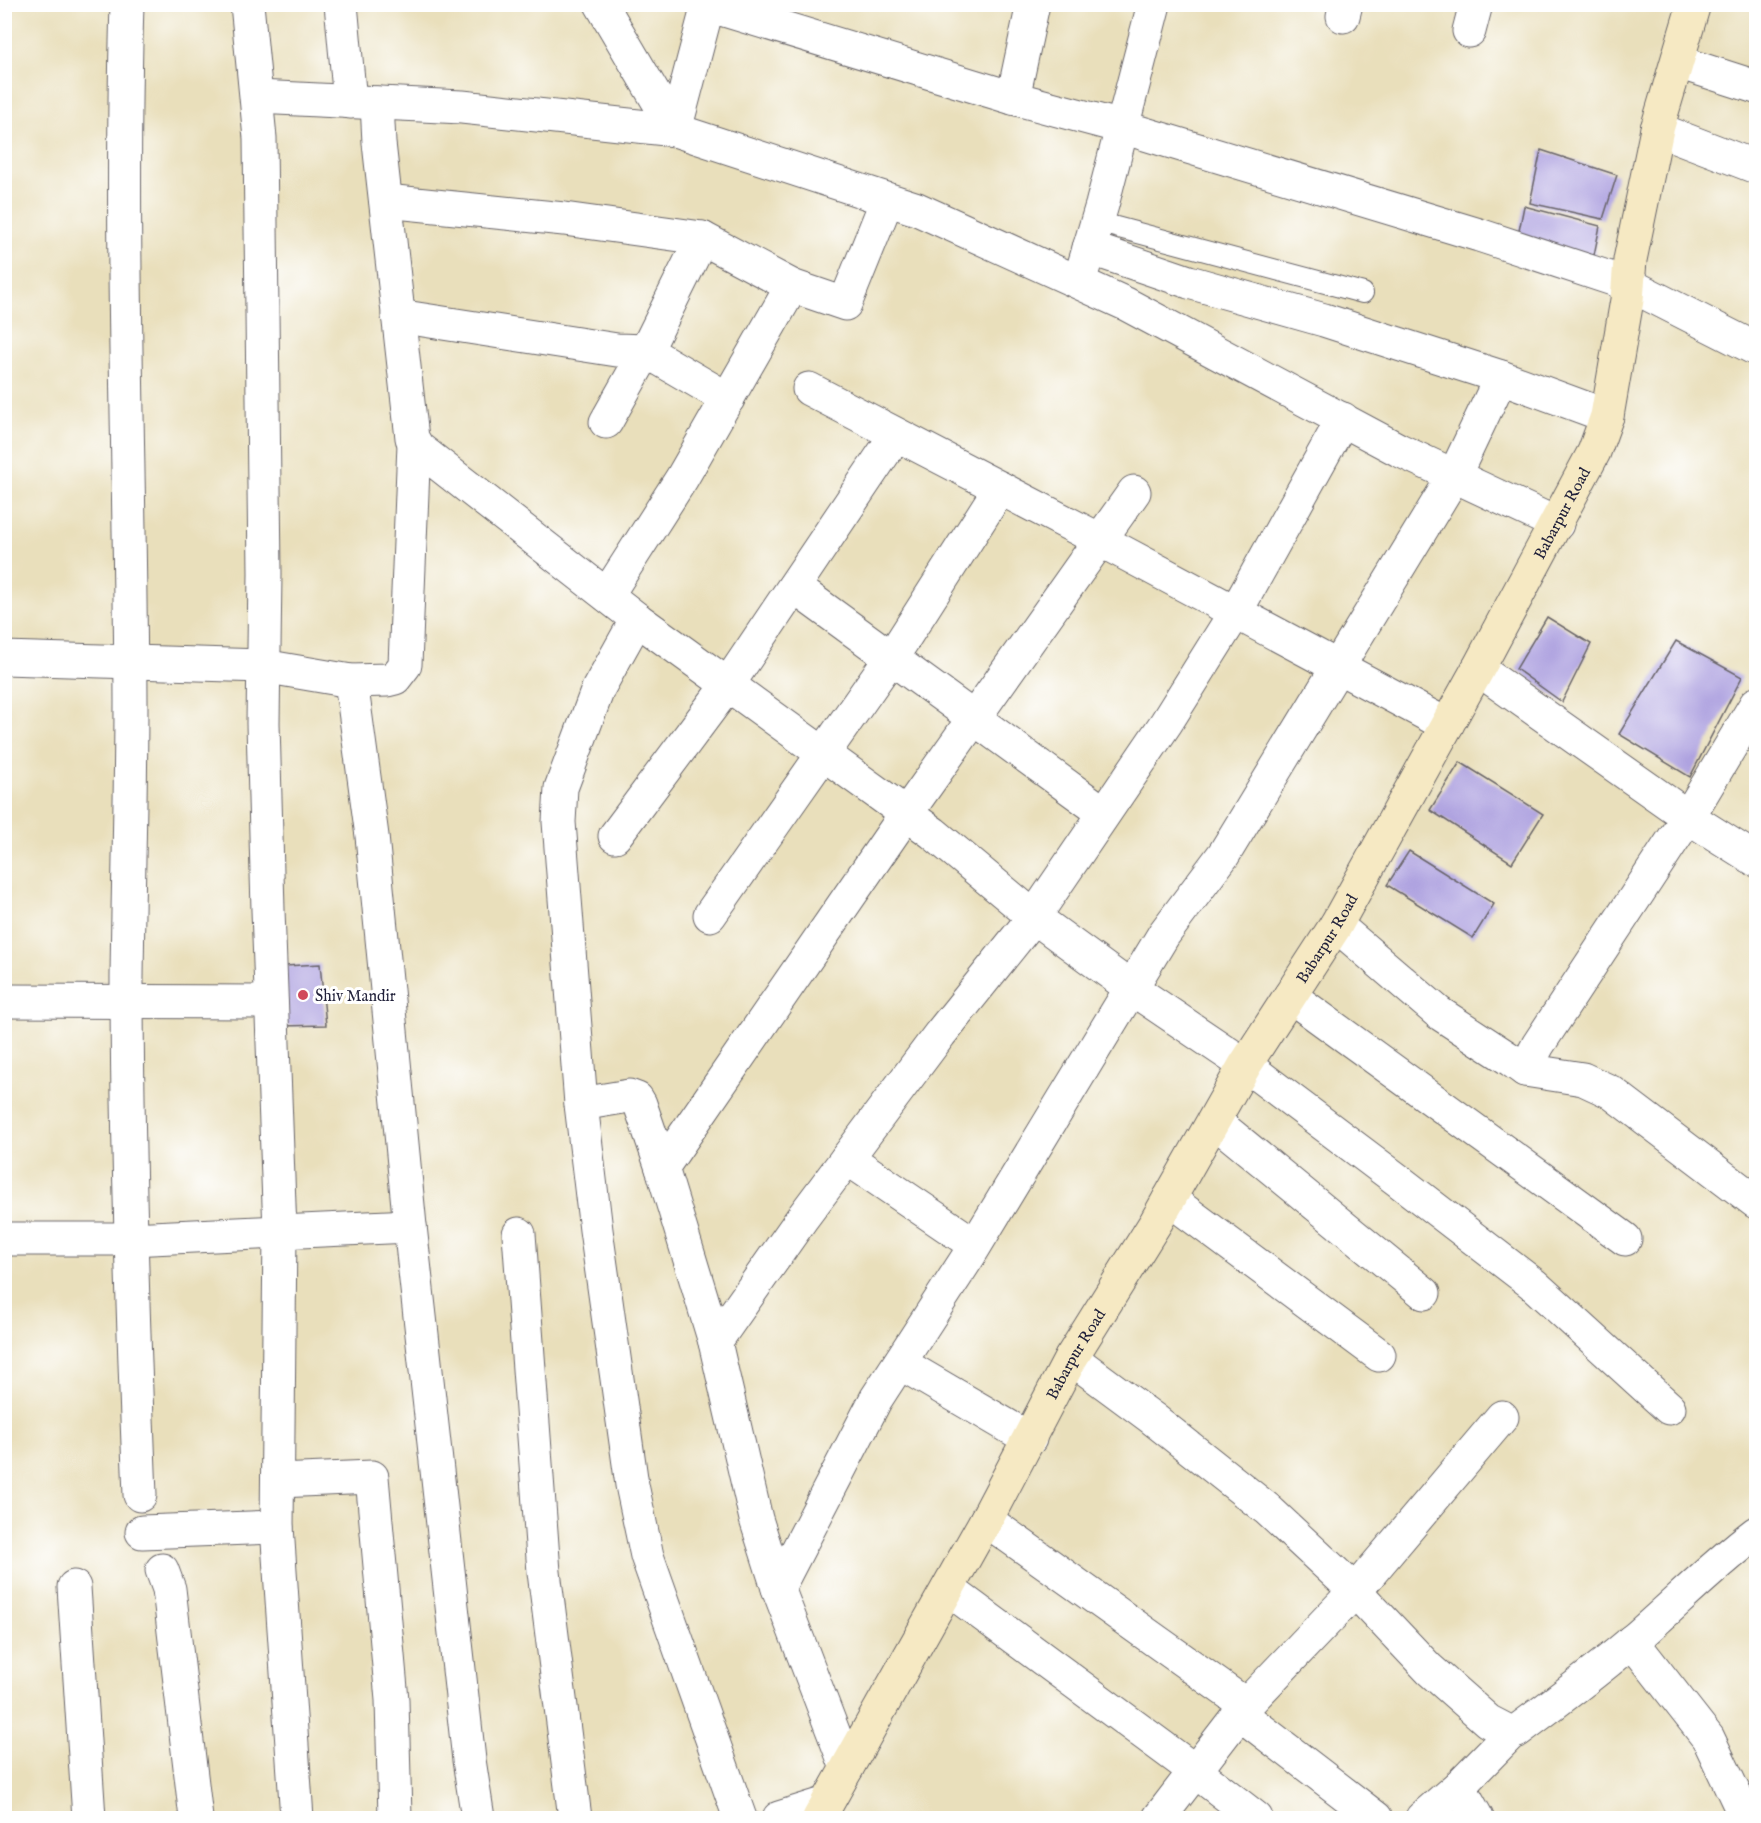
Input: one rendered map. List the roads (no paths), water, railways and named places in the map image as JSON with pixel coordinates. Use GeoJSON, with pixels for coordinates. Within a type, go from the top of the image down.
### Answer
{"type":"FeatureCollection","features":[{"type":"Feature","properties":{"kind":"street"},"geometry":{"type":"LineString","coordinates":[[127,4],[124,76],[131,697],[128,1001],[130,1239],[140,1495]]}},
{"type":"Feature","properties":{"kind":"street"},"geometry":{"type":"LineString","coordinates":[[247,4],[260,138],[263,666],[271,1002],[280,1231],[278,1527],[297,1818]]}},
{"type":"Feature","properties":{"kind":"street"},"geometry":{"type":"LineString","coordinates":[[4,658],[263,666],[351,681],[395,678],[405,665],[414,444],[386,201],[341,4]]}},
{"type":"Feature","properties":{"kind":"street"},"geometry":{"type":"LineString","coordinates":[[601,4],[675,130]]}},
{"type":"Feature","properties":{"kind":"street"},"geometry":{"type":"LineString","coordinates":[[1013,98],[1033,4]]}},
{"type":"Feature","properties":{"kind":"street"},"geometry":{"type":"LineString","coordinates":[[1080,282],[1154,4]]}},
{"type":"Feature","properties":{"kind":"street","name":"Babarpur Road"},"geometry":{"type":"LineString","coordinates":[[823,1811],[986,1520],[1071,1358],[1169,1199],[1245,1065],[1336,926],[1557,524],[1594,452],[1607,416],[1628,300],[1630,260],[1657,129],[1694,4]]}},
{"type":"Feature","properties":{"kind":"street"},"geometry":{"type":"LineString","coordinates":[[675,130],[708,5],[1013,98],[1122,128],[1479,235],[1628,284],[1756,349]]}},
{"type":"Feature","properties":{"kind":"street"},"geometry":{"type":"LineString","coordinates":[[1678,62],[1756,87]]}},
{"type":"Feature","properties":{"kind":"street"},"geometry":{"type":"LineString","coordinates":[[257,97],[462,107],[675,130],[917,209],[1126,304],[1399,450],[1557,524]]}},
{"type":"Feature","properties":{"kind":"street"},"geometry":{"type":"LineString","coordinates":[[1657,129],[1756,167]]}},
{"type":"Feature","properties":{"kind":"street"},"geometry":{"type":"LineString","coordinates":[[386,201],[564,219],[702,238],[792,286],[845,304],[887,200]]}},
{"type":"Feature","properties":{"kind":"street"},"geometry":{"type":"LineString","coordinates":[[1093,235],[1188,282],[1324,320],[1501,376],[1607,416]]}},
{"type":"Feature","properties":{"kind":"street"},"geometry":{"type":"LineString","coordinates":[[606,422],[646,351],[702,238]]}},
{"type":"Feature","properties":{"kind":"street"},"geometry":{"type":"LineString","coordinates":[[607,595],[682,478],[792,286]]}},
{"type":"Feature","properties":{"kind":"street"},"geometry":{"type":"LineString","coordinates":[[398,316],[617,350],[646,351],[728,399]]}},
{"type":"Feature","properties":{"kind":"street"},"geometry":{"type":"LineString","coordinates":[[778,1588],[876,1399],[975,1245],[1164,934],[1224,854],[1454,476],[1501,376]]}},
{"type":"Feature","properties":{"kind":"street"},"geometry":{"type":"LineString","coordinates":[[809,389],[1100,540],[1447,725]]}},
{"type":"Feature","properties":{"kind":"street"},"geometry":{"type":"LineString","coordinates":[[716,1342],[802,1217],[940,1034],[1034,917],[1166,723],[1235,613],[1343,420]]}},
{"type":"Feature","properties":{"kind":"street"},"geometry":{"type":"LineString","coordinates":[[615,836],[727,686],[896,435]]}},
{"type":"Feature","properties":{"kind":"street"},"geometry":{"type":"LineString","coordinates":[[414,444],[637,619],[933,833],[1034,917],[1131,988],[1245,1065],[1533,1284],[1669,1408]]}},
{"type":"Feature","properties":{"kind":"street"},"geometry":{"type":"LineString","coordinates":[[710,915],[890,658],[1000,488]]}},
{"type":"Feature","properties":{"kind":"street"},"geometry":{"type":"LineString","coordinates":[[662,1168],[906,813],[1134,492]]}},
{"type":"Feature","properties":{"kind":"street"},"geometry":{"type":"LineString","coordinates":[[794,587],[1104,813]]}},
{"type":"Feature","properties":{"kind":"street"},"geometry":{"type":"LineString","coordinates":[[637,619],[598,689],[561,788],[559,822],[581,1104],[596,1230],[632,1485],[647,1556],[740,1818]]}},
{"type":"Feature","properties":{"kind":"street"},"geometry":{"type":"LineString","coordinates":[[1478,669],[1688,817],[1756,860]]}},
{"type":"Feature","properties":{"kind":"street"},"geometry":{"type":"LineString","coordinates":[[351,681],[372,836],[410,1226],[468,1760],[478,1818]]}},
{"type":"Feature","properties":{"kind":"street"},"geometry":{"type":"LineString","coordinates":[[1525,1070],[1538,1045],[1688,817],[1756,704]]}},
{"type":"Feature","properties":{"kind":"street"},"geometry":{"type":"LineString","coordinates":[[1336,926],[1439,1013],[1525,1070],[1582,1079],[1611,1092],[1755,1198]]}},
{"type":"Feature","properties":{"kind":"street"},"geometry":{"type":"LineString","coordinates":[[1290,996],[1624,1239]]}},
{"type":"Feature","properties":{"kind":"street"},"geometry":{"type":"LineString","coordinates":[[4,1001],[271,1002]]}},
{"type":"Feature","properties":{"kind":"street"},"geometry":{"type":"LineString","coordinates":[[581,1104],[629,1096],[637,1099],[662,1168],[716,1342],[756,1519],[778,1588],[847,1768]]}},
{"type":"Feature","properties":{"kind":"street"},"geometry":{"type":"LineString","coordinates":[[1214,1121],[1424,1293]]}},
{"type":"Feature","properties":{"kind":"street"},"geometry":{"type":"LineString","coordinates":[[847,1158],[975,1245]]}},
{"type":"Feature","properties":{"kind":"street"},"geometry":{"type":"LineString","coordinates":[[1169,1199],[1379,1355]]}},
{"type":"Feature","properties":{"kind":"street"},"geometry":{"type":"LineString","coordinates":[[4,1239],[130,1239],[410,1226]]}},
{"type":"Feature","properties":{"kind":"street"},"geometry":{"type":"LineString","coordinates":[[519,1234],[544,1572],[575,1818]]}},
{"type":"Feature","properties":{"kind":"street"},"geometry":{"type":"LineString","coordinates":[[1071,1358],[1152,1418],[1267,1509],[1355,1592],[1429,1669],[1488,1721],[1510,1733]]}},
{"type":"Feature","properties":{"kind":"street"},"geometry":{"type":"LineString","coordinates":[[900,1363],[1030,1439]]}},
{"type":"Feature","properties":{"kind":"street"},"geometry":{"type":"LineString","coordinates":[[1159,1818],[1243,1709],[1355,1592],[1502,1416]]}},
{"type":"Feature","properties":{"kind":"street"},"geometry":{"type":"LineString","coordinates":[[278,1481],[372,1477],[392,1700],[395,1818]]}},
{"type":"Feature","properties":{"kind":"street"},"geometry":{"type":"LineString","coordinates":[[986,1520],[1243,1709],[1376,1818]]}},
{"type":"Feature","properties":{"kind":"street"},"geometry":{"type":"LineString","coordinates":[[142,1532],[278,1527]]}},
{"type":"Feature","properties":{"kind":"street"},"geometry":{"type":"LineString","coordinates":[[1422,1818],[1459,1786],[1510,1733],[1516,1731],[1580,1684],[1756,1533]]}},
{"type":"Feature","properties":{"kind":"street"},"geometry":{"type":"LineString","coordinates":[[162,1570],[169,1589],[196,1818]]}},
{"type":"Feature","properties":{"kind":"street"},"geometry":{"type":"LineString","coordinates":[[74,1587],[89,1818]]}},
{"type":"Feature","properties":{"kind":"street"},"geometry":{"type":"LineString","coordinates":[[948,1589],[1256,1818]]}},
{"type":"Feature","properties":{"kind":"street"},"geometry":{"type":"LineString","coordinates":[[1632,1641],[1708,1738],[1746,1818]]}},
{"type":"Feature","properties":{"kind":"street"},"geometry":{"type":"LineString","coordinates":[[1459,1786],[1477,1818]]}},
{"type":"Feature","properties":{"kind":"street"},"geometry":{"type":"LineString","coordinates":[[779,1818],[823,1811]]}},
{"type":"Feature","properties":{"kind":"lane"},"geometry":{"type":"LineString","coordinates":[[1093,235],[1363,293]]}},
{"type":"Feature","properties":{"kind":"place","name":"Shiv Mandir"},"geometry":{"type":"Point","coordinates":[303,995]}}]}
